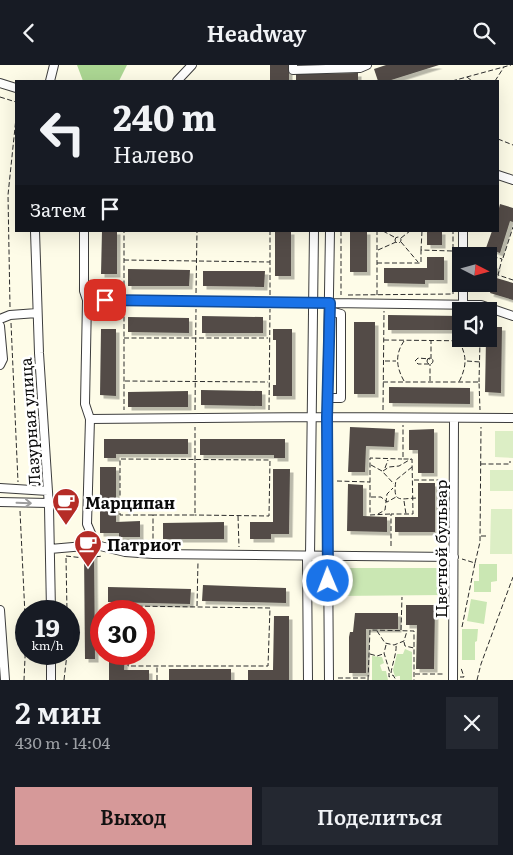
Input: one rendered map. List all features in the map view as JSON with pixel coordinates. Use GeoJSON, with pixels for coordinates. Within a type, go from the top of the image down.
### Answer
{"type":"FeatureCollection","features":[{"type":"Feature","properties":{"kind":"street"},"geometry":{"type":"LineString","coordinates":[[50,80],[54,65]]}},
{"type":"Feature","properties":{"kind":"street"},"geometry":{"type":"LineString","coordinates":[[178,80],[192,65]]}},
{"type":"Feature","properties":{"kind":"street"},"geometry":{"type":"LineString","coordinates":[[293,65],[293,70],[360,68],[367,65]]}},
{"type":"Feature","properties":{"kind":"street"},"geometry":{"type":"LineString","coordinates":[[0,83],[15,88]]}},
{"type":"Feature","properties":{"kind":"street"},"geometry":{"type":"LineString","coordinates":[[499,175],[513,179]]}},
{"type":"Feature","properties":{"kind":"street","name":"Лазурная улица"},"geometry":{"type":"LineString","coordinates":[[35,232],[37,313],[48,491],[51,600]]}},
{"type":"Feature","properties":{"kind":"street"},"geometry":{"type":"LineString","coordinates":[[84,232],[84,291],[87,300],[84,405],[90,419],[87,524],[96,545]]}},
{"type":"Feature","properties":{"kind":"street"},"geometry":{"type":"LineString","coordinates":[[308,680],[307,560],[310,556],[314,232]]}},
{"type":"Feature","properties":{"kind":"street"},"geometry":{"type":"LineString","coordinates":[[330,232],[327,417],[330,679]]}},
{"type":"Feature","properties":{"kind":"street"},"geometry":{"type":"LineString","coordinates":[[463,232],[463,247]]}},
{"type":"Feature","properties":{"kind":"street"},"geometry":{"type":"LineString","coordinates":[[87,300],[313,301],[329,307],[341,314],[341,398],[327,399]]}},
{"type":"Feature","properties":{"kind":"street"},"geometry":{"type":"LineString","coordinates":[[329,307],[384,303],[452,304]]}},
{"type":"Feature","properties":{"kind":"street"},"geometry":{"type":"LineString","coordinates":[[497,310],[513,316]]}},
{"type":"Feature","properties":{"kind":"street"},"geometry":{"type":"LineString","coordinates":[[0,319],[10,315],[37,313]]}},
{"type":"Feature","properties":{"kind":"street"},"geometry":{"type":"LineString","coordinates":[[0,326],[3,359],[0,365]]}},
{"type":"Feature","properties":{"kind":"street"},"geometry":{"type":"LineString","coordinates":[[90,419],[327,417],[454,419],[481,422],[513,419]]}},
{"type":"Feature","properties":{"kind":"street","name":"Цветной бульвар"},"geometry":{"type":"LineString","coordinates":[[453,679],[454,419]]}},
{"type":"Feature","properties":{"kind":"street"},"geometry":{"type":"LineString","coordinates":[[0,488],[48,491]]}},
{"type":"Feature","properties":{"kind":"street"},"geometry":{"type":"LineString","coordinates":[[0,502],[48,503]]}},
{"type":"Feature","properties":{"kind":"street"},"geometry":{"type":"LineString","coordinates":[[50,549],[96,545],[125,552],[153,554],[454,557]]}},
{"type":"Feature","properties":{"kind":"street"},"geometry":{"type":"LineString","coordinates":[[0,610],[5,680]]}},
{"type":"Feature","properties":{"kind":"street"},"geometry":{"type":"LineString","coordinates":[[51,665],[51,680]]}},
{"type":"Feature","properties":{"kind":"path"},"geometry":{"type":"LineString","coordinates":[[456,80],[511,65]]}},
{"type":"Feature","properties":{"kind":"path"},"geometry":{"type":"LineString","coordinates":[[496,80],[505,66]]}},
{"type":"Feature","properties":{"kind":"path"},"geometry":{"type":"LineString","coordinates":[[467,77],[471,80]]}},
{"type":"Feature","properties":{"kind":"path"},"geometry":{"type":"LineString","coordinates":[[0,97],[15,103]]}},
{"type":"Feature","properties":{"kind":"path"},"geometry":{"type":"LineString","coordinates":[[15,128],[8,195],[8,291],[18,489]]}},
{"type":"Feature","properties":{"kind":"path"},"geometry":{"type":"LineString","coordinates":[[499,139],[513,145]]}},
{"type":"Feature","properties":{"kind":"path"},"geometry":{"type":"LineString","coordinates":[[513,227],[498,275],[513,280]]}},
{"type":"Feature","properties":{"kind":"path"},"geometry":{"type":"LineString","coordinates":[[124,232],[124,419]]}},
{"type":"Feature","properties":{"kind":"path"},"geometry":{"type":"LineString","coordinates":[[194,515],[197,232]]}},
{"type":"Feature","properties":{"kind":"path"},"geometry":{"type":"LineString","coordinates":[[269,417],[270,232]]}},
{"type":"Feature","properties":{"kind":"path"},"geometry":{"type":"LineString","coordinates":[[341,232],[341,295],[453,293]]}},
{"type":"Feature","properties":{"kind":"path"},"geometry":{"type":"LineString","coordinates":[[377,232],[377,295]]}},
{"type":"Feature","properties":{"kind":"path"},"geometry":{"type":"LineString","coordinates":[[385,232],[401,239]]}},
{"type":"Feature","properties":{"kind":"path"},"geometry":{"type":"LineString","coordinates":[[409,232],[401,239],[401,242],[419,263]]}},
{"type":"Feature","properties":{"kind":"path"},"geometry":{"type":"LineString","coordinates":[[419,263],[421,263],[422,232]]}},
{"type":"Feature","properties":{"kind":"path"},"geometry":{"type":"LineString","coordinates":[[453,232],[453,247]]}},
{"type":"Feature","properties":{"kind":"path"},"geometry":{"type":"LineString","coordinates":[[377,250],[396,242],[401,242]]}},
{"type":"Feature","properties":{"kind":"path"},"geometry":{"type":"LineString","coordinates":[[422,250],[452,251]]}},
{"type":"Feature","properties":{"kind":"path"},"geometry":{"type":"LineString","coordinates":[[498,258],[502,259]]}},
{"type":"Feature","properties":{"kind":"path"},"geometry":{"type":"LineString","coordinates":[[124,260],[270,262]]}},
{"type":"Feature","properties":{"kind":"path"},"geometry":{"type":"LineString","coordinates":[[377,263],[419,263]]}},
{"type":"Feature","properties":{"kind":"path"},"geometry":{"type":"LineString","coordinates":[[383,418],[384,303]]}},
{"type":"Feature","properties":{"kind":"path"},"geometry":{"type":"LineString","coordinates":[[124,338],[270,338]]}},
{"type":"Feature","properties":{"kind":"path"},"geometry":{"type":"LineString","coordinates":[[384,340],[452,341]]}},
{"type":"Feature","properties":{"kind":"path"},"geometry":{"type":"LineString","coordinates":[[404,382],[399,372],[397,361],[399,349],[405,340]]}},
{"type":"Feature","properties":{"kind":"path"},"geometry":{"type":"LineString","coordinates":[[430,382],[430,364],[428,361],[430,359],[431,340]]}},
{"type":"Feature","properties":{"kind":"path"},"geometry":{"type":"LineString","coordinates":[[458,382],[464,371],[466,361],[460,347]]}},
{"type":"Feature","properties":{"kind":"path"},"geometry":{"type":"LineString","coordinates":[[461,631],[480,536],[480,347]]}},
{"type":"Feature","properties":{"kind":"path"},"geometry":{"type":"LineString","coordinates":[[430,359],[418,358],[415,361],[418,364],[430,364]]}},
{"type":"Feature","properties":{"kind":"path"},"geometry":{"type":"LineString","coordinates":[[430,359],[433,361],[430,364]]}},
{"type":"Feature","properties":{"kind":"path"},"geometry":{"type":"LineString","coordinates":[[384,361],[397,361]]}},
{"type":"Feature","properties":{"kind":"path"},"geometry":{"type":"LineString","coordinates":[[466,361],[480,362]]}},
{"type":"Feature","properties":{"kind":"path"},"geometry":{"type":"LineString","coordinates":[[124,381],[269,382]]}},
{"type":"Feature","properties":{"kind":"path"},"geometry":{"type":"LineString","coordinates":[[383,382],[480,382]]}},
{"type":"Feature","properties":{"kind":"path"},"geometry":{"type":"LineString","coordinates":[[403,422],[403,459]]}},
{"type":"Feature","properties":{"kind":"path"},"geometry":{"type":"LineString","coordinates":[[120,459],[195,460],[270,460],[270,516],[120,515],[120,459]]}},
{"type":"Feature","properties":{"kind":"path"},"geometry":{"type":"LineString","coordinates":[[370,459],[412,459],[413,514],[370,515],[370,459]]}},
{"type":"Feature","properties":{"kind":"path"},"geometry":{"type":"LineString","coordinates":[[384,470],[388,459]]}},
{"type":"Feature","properties":{"kind":"path"},"geometry":{"type":"LineString","coordinates":[[384,470],[389,467],[399,466],[412,459]]}},
{"type":"Feature","properties":{"kind":"path"},"geometry":{"type":"LineString","coordinates":[[480,464],[510,464],[510,461]]}},
{"type":"Feature","properties":{"kind":"path"},"geometry":{"type":"LineString","coordinates":[[370,465],[384,470],[394,483],[394,487],[388,494],[385,510],[377,515]]}},
{"type":"Feature","properties":{"kind":"path"},"geometry":{"type":"LineString","coordinates":[[397,497],[394,487],[391,486],[396,479],[412,467]]}},
{"type":"Feature","properties":{"kind":"path"},"geometry":{"type":"LineString","coordinates":[[413,480],[446,481]]}},
{"type":"Feature","properties":{"kind":"path"},"geometry":{"type":"LineString","coordinates":[[337,481],[370,482]]}},
{"type":"Feature","properties":{"kind":"path"},"geometry":{"type":"LineString","coordinates":[[370,497],[381,497],[387,502]]}},
{"type":"Feature","properties":{"kind":"path"},"geometry":{"type":"LineString","coordinates":[[387,502],[397,497],[404,500],[418,498]]}},
{"type":"Feature","properties":{"kind":"path"},"geometry":{"type":"LineString","coordinates":[[404,500],[406,514]]}},
{"type":"Feature","properties":{"kind":"path"},"geometry":{"type":"LineString","coordinates":[[19,503],[26,636],[24,680]]}},
{"type":"Feature","properties":{"kind":"path"},"geometry":{"type":"LineString","coordinates":[[391,514],[391,546]]}},
{"type":"Feature","properties":{"kind":"path"},"geometry":{"type":"LineString","coordinates":[[153,515],[153,554]]}},
{"type":"Feature","properties":{"kind":"path"},"geometry":{"type":"LineString","coordinates":[[238,515],[239,555]]}},
{"type":"Feature","properties":{"kind":"path"},"geometry":{"type":"LineString","coordinates":[[480,536],[488,536]]}},
{"type":"Feature","properties":{"kind":"path"},"geometry":{"type":"LineString","coordinates":[[67,600],[66,557],[94,557]]}},
{"type":"Feature","properties":{"kind":"path"},"geometry":{"type":"LineString","coordinates":[[454,557],[475,563]]}},
{"type":"Feature","properties":{"kind":"path"},"geometry":{"type":"LineString","coordinates":[[197,607],[198,559]]}},
{"type":"Feature","properties":{"kind":"path"},"geometry":{"type":"LineString","coordinates":[[477,680],[481,664],[513,577]]}},
{"type":"Feature","properties":{"kind":"path"},"geometry":{"type":"LineString","coordinates":[[401,631],[402,597]]}},
{"type":"Feature","properties":{"kind":"path"},"geometry":{"type":"LineString","coordinates":[[128,665],[268,666],[270,608],[155,606]]}},
{"type":"Feature","properties":{"kind":"path"},"geometry":{"type":"LineString","coordinates":[[330,679],[368,679],[370,630],[377,630],[414,631],[414,680]]}},
{"type":"Feature","properties":{"kind":"path"},"geometry":{"type":"LineString","coordinates":[[377,630],[382,641],[386,644],[396,644],[404,641]]}},
{"type":"Feature","properties":{"kind":"path"},"geometry":{"type":"LineString","coordinates":[[408,631],[404,646],[414,648]]}},
{"type":"Feature","properties":{"kind":"path"},"geometry":{"type":"LineString","coordinates":[[386,644],[384,653],[391,674],[396,680]]}},
{"type":"Feature","properties":{"kind":"path"},"geometry":{"type":"LineString","coordinates":[[390,679],[396,644]]}},
{"type":"Feature","properties":{"kind":"path"},"geometry":{"type":"LineString","coordinates":[[369,653],[377,656],[384,653]]}},
{"type":"Feature","properties":{"kind":"path"},"geometry":{"type":"LineString","coordinates":[[460,664],[465,680]]}},
{"type":"Feature","properties":{"kind":"path"},"geometry":{"type":"LineString","coordinates":[[64,680],[66,665]]}},
{"type":"Feature","properties":{"kind":"path"},"geometry":{"type":"LineString","coordinates":[[157,666],[157,680]]}},
{"type":"Feature","properties":{"kind":"path"},"geometry":{"type":"LineString","coordinates":[[390,679],[388,675],[391,674]]}},
{"type":"Feature","properties":{"kind":"path"},"geometry":{"type":"LineString","coordinates":[[414,674],[444,674]]}},
{"type":"Feature","properties":{"kind":"path"},"geometry":{"type":"LineString","coordinates":[[453,679],[464,677]]}},
{"type":"Feature","properties":{"kind":"green space"},"geometry":{"type":"Polygon","coordinates":[[[77,65],[127,65],[120,80],[83,80],[77,65]]]}},
{"type":"Feature","properties":{"kind":"green space"},"geometry":{"type":"Polygon","coordinates":[[[495,431],[513,431],[513,458],[495,457],[495,431]]]}},
{"type":"Feature","properties":{"kind":"green space"},"geometry":{"type":"Polygon","coordinates":[[[490,470],[513,470],[513,491],[490,491],[490,470]]]}},
{"type":"Feature","properties":{"kind":"green space"},"geometry":{"type":"Polygon","coordinates":[[[491,509],[512,509],[512,554],[490,554],[491,509]]]}},
{"type":"Feature","properties":{"kind":"green space"},"geometry":{"type":"Polygon","coordinates":[[[479,564],[497,564],[497,581],[491,582],[491,592],[474,592],[474,581],[479,581],[479,564]]]}},
{"type":"Feature","properties":{"kind":"green space"},"geometry":{"type":"Polygon","coordinates":[[[342,568],[444,568],[443,595],[339,596],[338,574],[342,568]]]}},
{"type":"Feature","properties":{"kind":"green space"},"geometry":{"type":"Polygon","coordinates":[[[471,599],[487,602],[484,624],[467,621],[471,599]]]}},
{"type":"Feature","properties":{"kind":"green space"},"geometry":{"type":"Polygon","coordinates":[[[462,629],[478,629],[477,641],[475,642],[475,660],[462,660],[462,629]]]}},
{"type":"Feature","properties":{"kind":"green space"},"geometry":{"type":"Polygon","coordinates":[[[405,649],[412,652],[412,680],[400,680],[400,676],[395,677],[393,670],[397,654],[403,654],[405,649]]]}},
{"type":"Feature","properties":{"kind":"green space"},"geometry":{"type":"Polygon","coordinates":[[[372,656],[382,657],[384,663],[380,665],[382,671],[386,671],[388,680],[372,680],[372,656]]]}},
{"type":"Feature","properties":{"kind":"building"},"geometry":{"type":"Polygon","coordinates":[[[270,65],[289,65],[289,80],[270,80],[270,65]]]}},
{"type":"Feature","properties":{"kind":"building"},"geometry":{"type":"Polygon","coordinates":[[[386,65],[439,65],[391,80],[378,80],[374,69],[386,65]]]}},
{"type":"Feature","properties":{"kind":"building"},"geometry":{"type":"Polygon","coordinates":[[[358,73],[358,80],[296,80],[296,74],[358,73]]]}},
{"type":"Feature","properties":{"kind":"building"},"geometry":{"type":"Polygon","coordinates":[[[500,204],[513,208],[513,222],[510,221],[500,253],[498,252],[498,247],[486,247],[492,232],[499,232],[500,204]]]}},
{"type":"Feature","properties":{"kind":"building"},"geometry":{"type":"Polygon","coordinates":[[[102,232],[117,232],[117,274],[101,274],[102,232]]]}},
{"type":"Feature","properties":{"kind":"building"},"geometry":{"type":"Polygon","coordinates":[[[275,232],[291,232],[291,276],[275,276],[275,232]]]}},
{"type":"Feature","properties":{"kind":"building"},"geometry":{"type":"Polygon","coordinates":[[[350,232],[367,232],[367,272],[350,272],[350,232]]]}},
{"type":"Feature","properties":{"kind":"building"},"geometry":{"type":"Polygon","coordinates":[[[427,232],[442,232],[442,245],[427,245],[427,232]]]}},
{"type":"Feature","properties":{"kind":"building"},"geometry":{"type":"Polygon","coordinates":[[[427,257],[444,257],[444,280],[425,280],[425,284],[384,283],[384,268],[427,268],[427,257]]]}},
{"type":"Feature","properties":{"kind":"building"},"geometry":{"type":"Polygon","coordinates":[[[128,269],[190,270],[189,286],[128,286],[128,269]]]}},
{"type":"Feature","properties":{"kind":"building"},"geometry":{"type":"Polygon","coordinates":[[[203,271],[265,271],[264,287],[203,286],[203,271]]]}},
{"type":"Feature","properties":{"kind":"building"},"geometry":{"type":"Polygon","coordinates":[[[498,278],[513,283],[513,300],[490,293],[498,293],[498,278]]]}},
{"type":"Feature","properties":{"kind":"building"},"geometry":{"type":"Polygon","coordinates":[[[388,315],[452,316],[452,330],[388,330],[388,315]]]}},
{"type":"Feature","properties":{"kind":"building"},"geometry":{"type":"Polygon","coordinates":[[[202,316],[263,317],[263,333],[202,333],[202,316]]]}},
{"type":"Feature","properties":{"kind":"building"},"geometry":{"type":"Polygon","coordinates":[[[128,317],[189,318],[189,333],[128,332],[128,317]]]}},
{"type":"Feature","properties":{"kind":"building"},"geometry":{"type":"Polygon","coordinates":[[[354,322],[375,322],[375,394],[354,394],[354,322]]]}},
{"type":"Feature","properties":{"kind":"building"},"geometry":{"type":"Polygon","coordinates":[[[497,327],[502,327],[501,393],[485,392],[486,347],[497,347],[497,327]]]}},
{"type":"Feature","properties":{"kind":"building"},"geometry":{"type":"Polygon","coordinates":[[[101,329],[116,329],[116,396],[100,395],[101,329]]]}},
{"type":"Feature","properties":{"kind":"building"},"geometry":{"type":"Polygon","coordinates":[[[273,329],[292,329],[292,396],[273,396],[273,385],[276,385],[276,340],[273,340],[273,329]]]}},
{"type":"Feature","properties":{"kind":"building"},"geometry":{"type":"Polygon","coordinates":[[[389,387],[470,388],[470,404],[389,403],[389,387]]]}},
{"type":"Feature","properties":{"kind":"building"},"geometry":{"type":"Polygon","coordinates":[[[201,390],[262,391],[262,406],[201,405],[201,390]]]}},
{"type":"Feature","properties":{"kind":"building"},"geometry":{"type":"Polygon","coordinates":[[[188,391],[188,407],[128,407],[128,392],[188,391]]]}},
{"type":"Feature","properties":{"kind":"building"},"geometry":{"type":"Polygon","coordinates":[[[350,427],[395,429],[394,447],[366,446],[365,472],[348,472],[350,427]]]}},
{"type":"Feature","properties":{"kind":"building"},"geometry":{"type":"Polygon","coordinates":[[[434,429],[434,473],[418,473],[418,450],[409,450],[409,430],[434,429]]]}},
{"type":"Feature","properties":{"kind":"building"},"geometry":{"type":"Polygon","coordinates":[[[104,439],[188,439],[188,454],[116,454],[116,458],[104,458],[104,439]]]}},
{"type":"Feature","properties":{"kind":"building"},"geometry":{"type":"Polygon","coordinates":[[[200,439],[285,439],[285,458],[274,458],[274,455],[200,455],[200,439]]]}},
{"type":"Feature","properties":{"kind":"building"},"geometry":{"type":"Polygon","coordinates":[[[100,467],[116,467],[116,522],[140,521],[140,537],[119,537],[119,533],[100,533],[100,467]]]}},
{"type":"Feature","properties":{"kind":"building"},"geometry":{"type":"Polygon","coordinates":[[[273,469],[290,469],[289,534],[271,534],[271,539],[250,539],[250,522],[273,522],[273,469]]]}},
{"type":"Feature","properties":{"kind":"building"},"geometry":{"type":"Polygon","coordinates":[[[418,483],[435,483],[435,532],[395,532],[395,517],[418,517],[418,483]]]}},
{"type":"Feature","properties":{"kind":"building"},"geometry":{"type":"Polygon","coordinates":[[[348,484],[363,485],[363,516],[387,517],[387,532],[347,531],[348,484]]]}},
{"type":"Feature","properties":{"kind":"building"},"geometry":{"type":"Polygon","coordinates":[[[224,522],[224,539],[163,539],[163,523],[224,522]]]}},
{"type":"Feature","properties":{"kind":"building"},"geometry":{"type":"Polygon","coordinates":[[[84,552],[94,552],[94,600],[90,600],[90,659],[85,659],[84,552]]]}},
{"type":"Feature","properties":{"kind":"building"},"geometry":{"type":"Polygon","coordinates":[[[203,585],[286,588],[286,603],[202,601],[203,585]]]}},
{"type":"Feature","properties":{"kind":"building"},"geometry":{"type":"Polygon","coordinates":[[[108,587],[191,589],[190,604],[155,603],[155,600],[108,600],[108,587]]]}},
{"type":"Feature","properties":{"kind":"building"},"geometry":{"type":"Polygon","coordinates":[[[406,605],[435,605],[434,669],[416,669],[417,625],[406,625],[406,605]]]}},
{"type":"Feature","properties":{"kind":"building"},"geometry":{"type":"Polygon","coordinates":[[[355,613],[398,613],[398,629],[366,629],[366,673],[349,673],[349,637],[350,632],[353,632],[355,613]]]}},
{"type":"Feature","properties":{"kind":"building"},"geometry":{"type":"Polygon","coordinates":[[[274,616],[289,616],[289,680],[248,680],[248,670],[273,670],[274,616]]]}},
{"type":"Feature","properties":{"kind":"building"},"geometry":{"type":"Polygon","coordinates":[[[109,665],[124,665],[124,670],[149,670],[149,680],[109,680],[109,665]]]}},
{"type":"Feature","properties":{"kind":"building"},"geometry":{"type":"Polygon","coordinates":[[[169,669],[231,669],[231,680],[169,680],[169,669]]]}},
{"type":"Feature","properties":{"kind":"place","name":"Марципан"},"geometry":{"type":"Point","coordinates":[66,526]}},
{"type":"Feature","properties":{"kind":"place","name":"Патриот"},"geometry":{"type":"Point","coordinates":[88,568]}},
{"type":"Feature","properties":{"kind":"route"},"geometry":{"type":"LineString","coordinates":[[105,300],[313,301],[330,303],[327,417],[328,581]]}}]}
